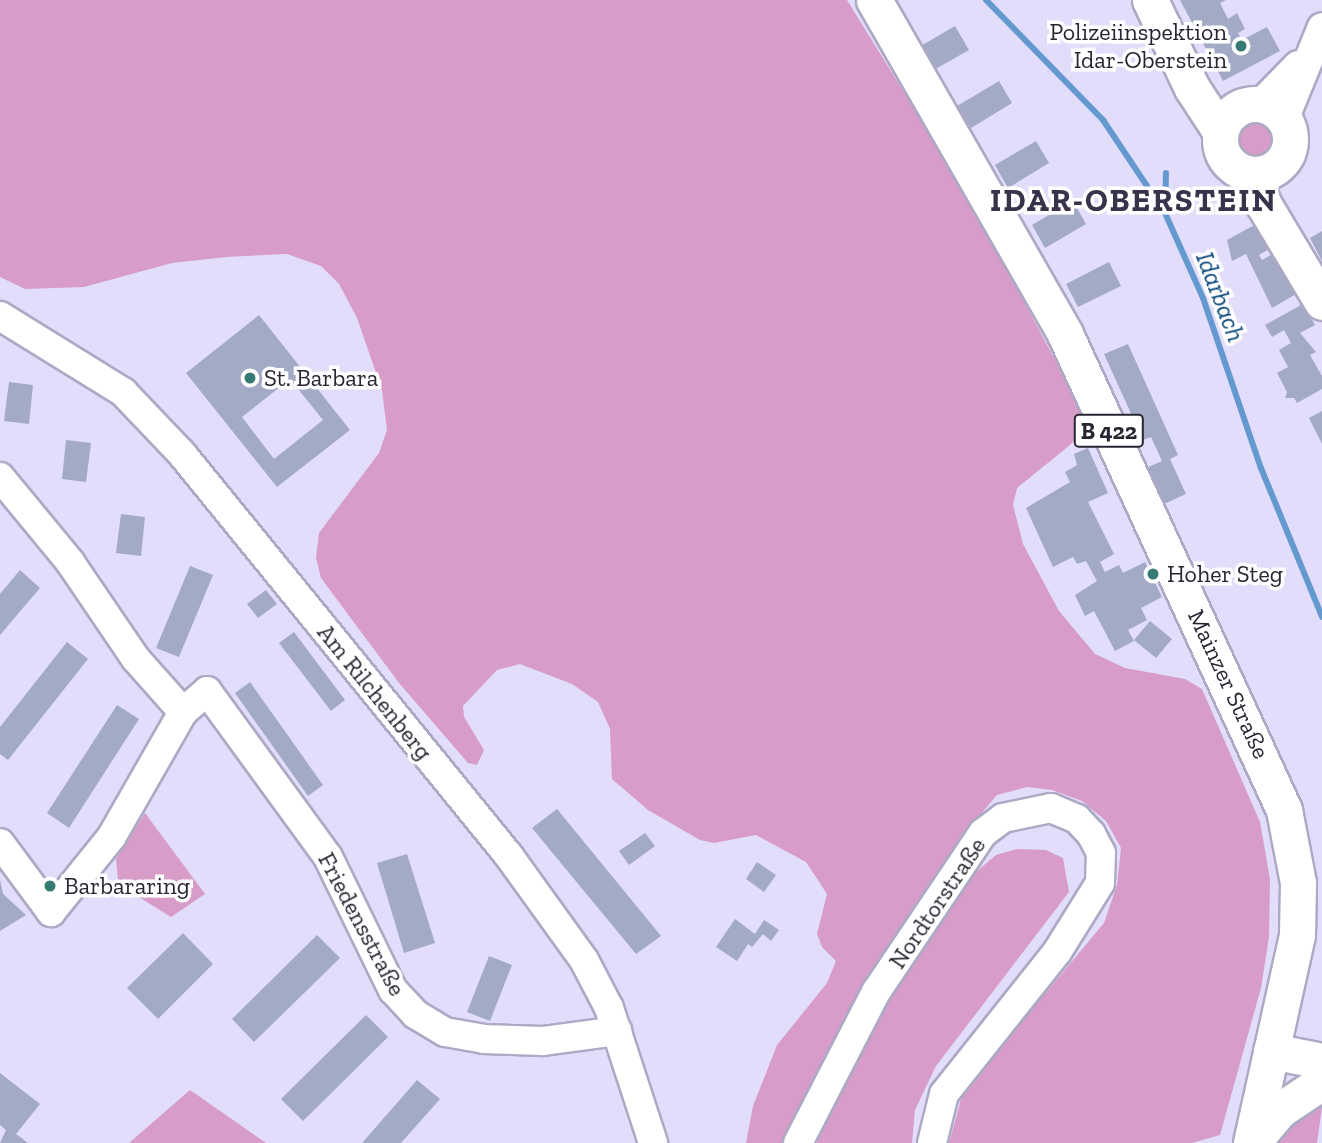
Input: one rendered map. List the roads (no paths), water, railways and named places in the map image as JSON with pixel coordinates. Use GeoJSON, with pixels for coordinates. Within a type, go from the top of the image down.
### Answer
{"type":"FeatureCollection","features":[{"type":"Feature","properties":{"kind":"main road","name":"Mainzer Straße"},"geometry":{"type":"LineString","coordinates":[[874,0],[1065,334],[1277,791],[1293,853],[1299,914],[1290,977],[1252,1143]]}},
{"type":"Feature","properties":{"kind":"main road"},"geometry":{"type":"LineString","coordinates":[[1150,0],[1177,54],[1217,95],[1289,143],[1266,169],[1264,205],[1292,247],[1322,302]]}},
{"type":"Feature","properties":{"kind":"main road"},"geometry":{"type":"LineString","coordinates":[[1251,116],[1227,159],[1266,169]]}},
{"type":"Feature","properties":{"kind":"main road"},"geometry":{"type":"LineString","coordinates":[[1271,1051],[1285,1077],[1320,1076]]}},
{"type":"Feature","properties":{"kind":"main road"},"geometry":{"type":"LineString","coordinates":[[1252,1143],[1269,1120],[1320,1076]]}},
{"type":"Feature","properties":{"kind":"street"},"geometry":{"type":"LineString","coordinates":[[1251,116],[1309,52],[1322,27]]}},
{"type":"Feature","properties":{"kind":"street","name":"Am Rilchenberg"},"geometry":{"type":"LineString","coordinates":[[0,316],[123,392],[182,454],[552,913],[584,960],[617,1031],[653,1143]]}},
{"type":"Feature","properties":{"kind":"street"},"geometry":{"type":"LineString","coordinates":[[0,477],[70,562],[136,659],[183,712],[112,836],[51,912],[0,843]]}},
{"type":"Feature","properties":{"kind":"street","name":"Friedensstraße"},"geometry":{"type":"LineString","coordinates":[[183,712],[207,691],[328,857],[384,972],[415,1014],[446,1032],[483,1040],[543,1041],[617,1031]]}},
{"type":"Feature","properties":{"kind":"street","name":"Nordtorstraße"},"geometry":{"type":"LineString","coordinates":[[798,1143],[876,992],[983,832],[1003,818],[1051,808],[1077,819],[1091,834],[1101,853],[1100,883],[1057,952],[944,1094],[932,1143]]}},
{"type":"Feature","properties":{"kind":"waterway","name":"Idarbach"},"geometry":{"type":"LineString","coordinates":[[986,0],[1103,120],[1165,213],[1203,298],[1261,468],[1322,617]]}},
{"type":"Feature","properties":{"kind":"waterway"},"geometry":{"type":"LineString","coordinates":[[1165,213],[1166,173]]}},
{"type":"Feature","properties":{"kind":"place","name":"Polizeiinspektion Idar-Oberstein"},"geometry":{"type":"Point","coordinates":[1241,46]}},
{"type":"Feature","properties":{"kind":"place","name":"St. Barbara"},"geometry":{"type":"Point","coordinates":[250,378]}},
{"type":"Feature","properties":{"kind":"place","name":"Hoher Steg"},"geometry":{"type":"Point","coordinates":[1153,574]}},
{"type":"Feature","properties":{"kind":"place","name":"Barbararing"},"geometry":{"type":"Point","coordinates":[50,886]}},
{"type":"Feature","properties":{"kind":"district","name":"IDAR-OBERSTEIN"},"geometry":{"type":"Point","coordinates":[1134,200]}}]}
